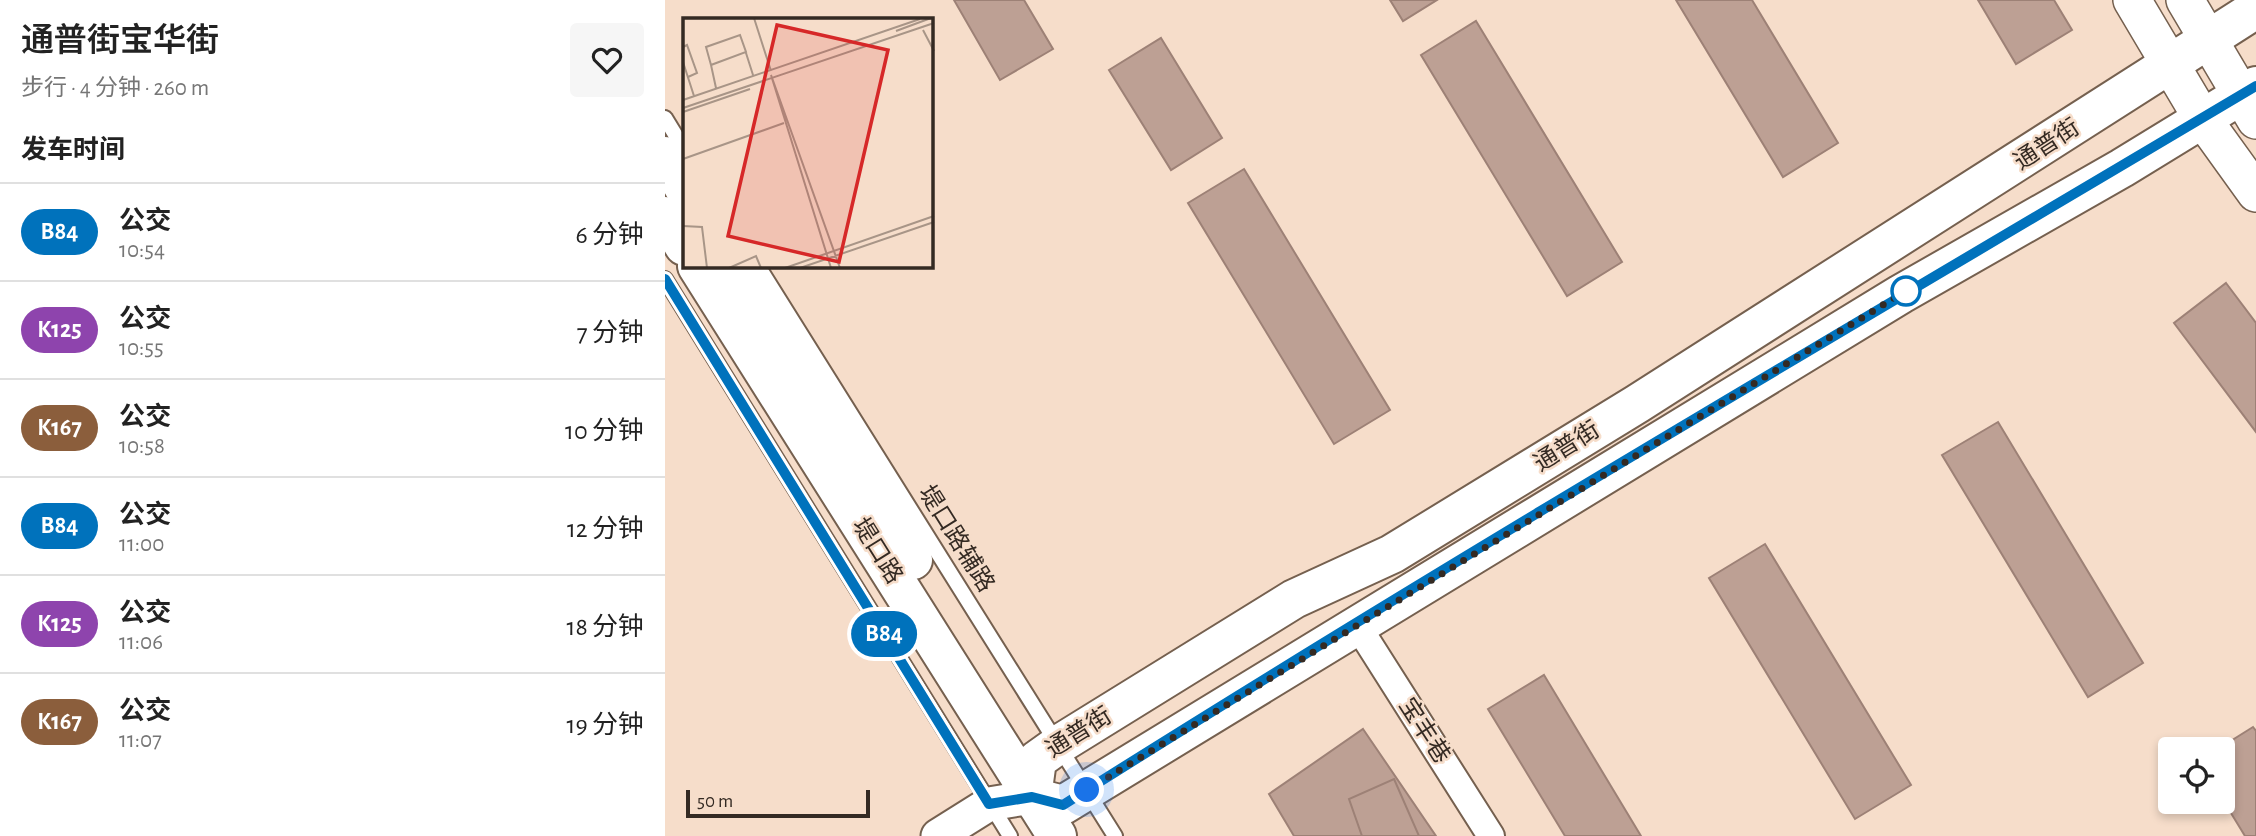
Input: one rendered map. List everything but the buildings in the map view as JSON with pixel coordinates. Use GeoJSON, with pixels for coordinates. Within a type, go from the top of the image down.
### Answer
{"type":"FeatureCollection","features":[{"type":"Feature","properties":{"kind":"main road"},"geometry":{"type":"LineString","coordinates":[[2132,0],[2202,118],[2256,193]]}},
{"type":"Feature","properties":{"kind":"main road"},"geometry":{"type":"LineString","coordinates":[[2185,0],[2251,101]]}},
{"type":"Feature","properties":{"kind":"main road","name":"通普街"},"geometry":{"type":"LineString","coordinates":[[1048,753],[1294,599],[1392,554],[1544,461],[2078,125],[2170,62],[2256,9]]}},
{"type":"Feature","properties":{"kind":"main road","name":"通普街"},"geometry":{"type":"LineString","coordinates":[[1064,813],[1357,625],[1901,294],[2122,168],[2202,118],[2251,101]]}},
{"type":"Feature","properties":{"kind":"main road"},"geometry":{"type":"LineString","coordinates":[[665,156],[683,186]]}},
{"type":"Feature","properties":{"kind":"main road"},"geometry":{"type":"LineString","coordinates":[[665,216],[683,244]]}},
{"type":"Feature","properties":{"kind":"main road","name":"堤口路"},"geometry":{"type":"LineString","coordinates":[[698,268],[1064,813]]}},
{"type":"Feature","properties":{"kind":"main road","name":"堤口路"},"geometry":{"type":"LineString","coordinates":[[734,268],[1048,753],[1064,813]]}},
{"type":"Feature","properties":{"kind":"street","name":"宝丰巷"},"geometry":{"type":"LineString","coordinates":[[1357,625],[1491,836]]}},
{"type":"Feature","properties":{"kind":"street"},"geometry":{"type":"LineString","coordinates":[[937,836],[989,804],[1064,813]]}},
{"type":"Feature","properties":{"kind":"lane"},"geometry":{"type":"LineString","coordinates":[[665,118],[683,147]]}},
{"type":"Feature","properties":{"kind":"lane","name":"堤口路辅路"},"geometry":{"type":"LineString","coordinates":[[759,268],[1048,753]]}},
{"type":"Feature","properties":{"kind":"lane"},"geometry":{"type":"LineString","coordinates":[[665,279],[1010,836]]}},
{"type":"Feature","properties":{"kind":"lane"},"geometry":{"type":"LineString","coordinates":[[1064,813],[1115,836]]}},
{"type":"Feature","properties":{"kind":"bus line","name":"B84"},"geometry":{"type":"LineString","coordinates":[[665,279],[989,804],[1032,797],[1063,805],[1901,294],[2122,168],[2256,86]]}},
{"type":"Feature","properties":{"kind":"route"},"geometry":{"type":"LineString","coordinates":[[1087,790],[1906,291]]}}]}
